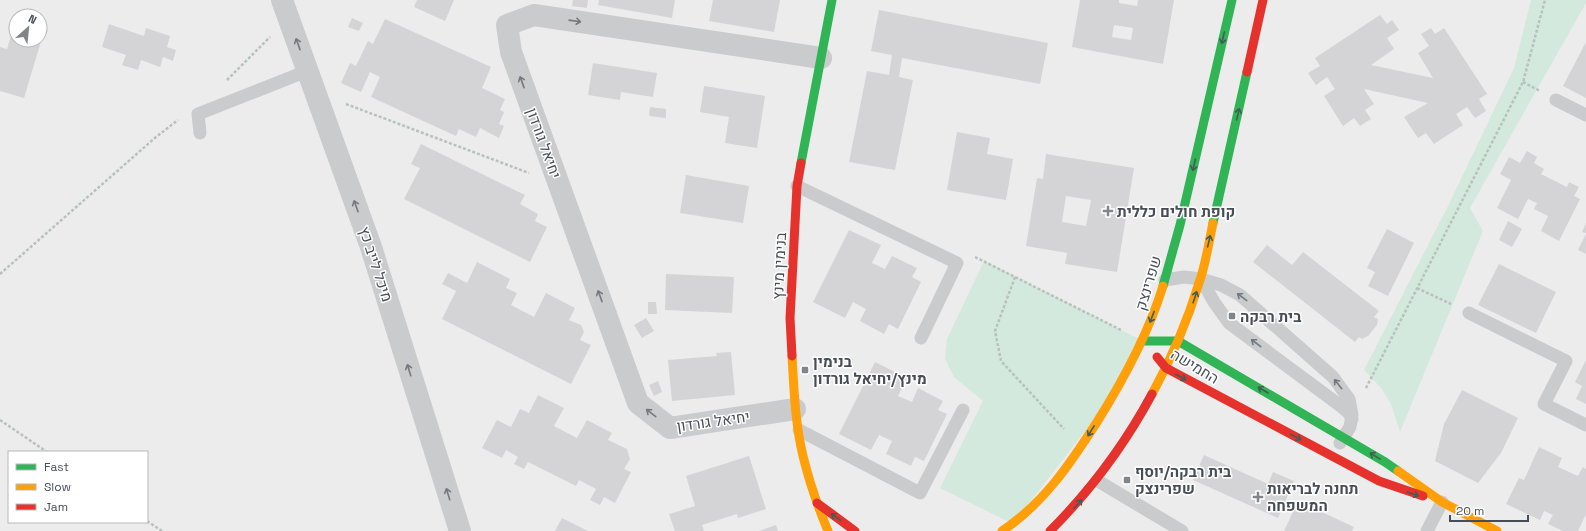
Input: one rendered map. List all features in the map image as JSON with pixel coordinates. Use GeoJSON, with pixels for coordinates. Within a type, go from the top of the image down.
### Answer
{"type":"FeatureCollection","features":[{"type":"Feature","properties":{"kind":"street","name":"בנימין מינץ"},"geometry":{"type":"LineString","coordinates":[[828,531],[817,503],[803,456],[795,409],[790,318],[797,186],[832,0]]}},
{"type":"Feature","properties":{"kind":"street","name":"שפרינצק"},"geometry":{"type":"LineString","coordinates":[[1002,531],[1013,524],[1045,496],[1081,447],[1117,390],[1143,341],[1165,280],[1182,215],[1232,0]]}},
{"type":"Feature","properties":{"kind":"street"},"geometry":{"type":"LineString","coordinates":[[1050,531],[1069,514],[1098,481],[1133,427],[1166,368],[1189,315],[1201,279],[1263,0]]}},
{"type":"Feature","properties":{"kind":"street","name":"מיכל לייב כץ"},"geometry":{"type":"LineString","coordinates":[[285,9],[371,247],[460,531]]}},
{"type":"Feature","properties":{"kind":"street","name":"יחיאל גורדון"},"geometry":{"type":"LineString","coordinates":[[795,409],[670,428],[638,403],[511,52],[507,25],[534,15],[821,58]]}},
{"type":"Feature","properties":{"kind":"street","name":"החמישה"},"geometry":{"type":"LineString","coordinates":[[1143,341],[1178,341],[1386,462],[1442,502],[1497,531]]}},
{"type":"Feature","properties":{"kind":"street","name":"החמישה"},"geometry":{"type":"LineString","coordinates":[[1143,341],[1166,368],[1379,481],[1410,493],[1442,502]]}},
{"type":"Feature","properties":{"kind":"street"},"geometry":{"type":"LineString","coordinates":[[817,503],[855,531]]}},
{"type":"Feature","properties":{"kind":"lane"},"geometry":{"type":"LineString","coordinates":[[200,133],[198,114],[308,71]]}},
{"type":"Feature","properties":{"kind":"lane"},"geometry":{"type":"LineString","coordinates":[[1556,100],[1586,115]]}},
{"type":"Feature","properties":{"kind":"lane"},"geometry":{"type":"LineString","coordinates":[[797,186],[957,264],[921,338]]}},
{"type":"Feature","properties":{"kind":"lane"},"geometry":{"type":"LineString","coordinates":[[1165,280],[1184,277],[1201,279],[1221,285],[1240,295],[1333,377],[1349,399],[1352,417],[1350,427],[1331,456]]}},
{"type":"Feature","properties":{"kind":"lane"},"geometry":{"type":"LineString","coordinates":[[1201,279],[1214,302],[1229,323],[1342,407],[1352,417]]}},
{"type":"Feature","properties":{"kind":"lane"},"geometry":{"type":"LineString","coordinates":[[1469,313],[1566,361],[1544,404],[1586,425]]}},
{"type":"Feature","properties":{"kind":"lane"},"geometry":{"type":"LineString","coordinates":[[799,430],[920,492],[963,410]]}},
{"type":"Feature","properties":{"kind":"lane"},"geometry":{"type":"LineString","coordinates":[[1098,481],[1182,531]]}},
{"type":"Feature","properties":{"kind":"lane"},"geometry":{"type":"LineString","coordinates":[[1427,531],[1442,502]]}},
{"type":"Feature","properties":{"kind":"path"},"geometry":{"type":"LineString","coordinates":[[1352,417],[1523,82],[1545,0]]}},
{"type":"Feature","properties":{"kind":"path"},"geometry":{"type":"LineString","coordinates":[[223,83],[285,9]]}},
{"type":"Feature","properties":{"kind":"path"},"geometry":{"type":"LineString","coordinates":[[316,92],[559,184]]}},
{"type":"Feature","properties":{"kind":"path"},"geometry":{"type":"LineString","coordinates":[[0,274],[156,137],[181,118]]}},
{"type":"Feature","properties":{"kind":"path"},"geometry":{"type":"LineString","coordinates":[[1015,277],[995,331],[1001,361],[1081,447]]}},
{"type":"Feature","properties":{"kind":"path"},"geometry":{"type":"LineString","coordinates":[[1418,288],[1469,313]]}},
{"type":"Feature","properties":{"kind":"path"},"geometry":{"type":"LineString","coordinates":[[0,420],[46,451]]}},
{"type":"Feature","properties":{"kind":"path"},"geometry":{"type":"LineString","coordinates":[[148,522],[162,531]]}},
{"type":"Feature","properties":{"kind":"green space"},"geometry":{"type":"Polygon","coordinates":[[[1531,0],[1586,0],[1586,3],[1470,208],[1483,231],[1400,432],[1391,404],[1381,388],[1364,370],[1449,204],[1514,68],[1531,0]]]}},
{"type":"Feature","properties":{"kind":"green space"},"geometry":{"type":"Polygon","coordinates":[[[984,261],[1143,341],[1117,390],[1013,524],[940,488],[983,401],[954,377],[945,359],[947,339],[984,261]]]}},
{"type":"Feature","properties":{"kind":"building"},"geometry":{"type":"Polygon","coordinates":[[[417,0],[454,0],[445,21],[414,7],[417,0]]]}},
{"type":"Feature","properties":{"kind":"building"},"geometry":{"type":"Polygon","coordinates":[[[573,0],[588,0],[587,8],[572,6],[573,0]]]}},
{"type":"Feature","properties":{"kind":"building"},"geometry":{"type":"Polygon","coordinates":[[[599,0],[675,0],[672,18],[598,5],[599,0]]]}},
{"type":"Feature","properties":{"kind":"building"},"geometry":{"type":"Polygon","coordinates":[[[713,0],[780,0],[774,32],[709,21],[713,0]]]}},
{"type":"Feature","properties":{"kind":"building"},"geometry":{"type":"Polygon","coordinates":[[[1080,0],[1119,0],[1119,3],[1137,6],[1138,0],[1174,0],[1163,64],[1072,47],[1080,0]],[[1114,25],[1112,37],[1131,40],[1133,28],[1114,25]]]}},
{"type":"Feature","properties":{"kind":"building"},"geometry":{"type":"Polygon","coordinates":[[[879,10],[1048,43],[1040,84],[902,58],[899,77],[913,80],[895,170],[849,162],[867,71],[889,75],[892,55],[871,51],[879,10]]]}},
{"type":"Feature","properties":{"kind":"building"},"geometry":{"type":"Polygon","coordinates":[[[1380,15],[1387,24],[1392,20],[1399,30],[1387,38],[1394,49],[1371,65],[1433,78],[1418,53],[1429,46],[1421,34],[1431,28],[1435,34],[1444,28],[1487,94],[1479,99],[1486,111],[1475,118],[1467,107],[1456,114],[1463,125],[1434,144],[1426,133],[1418,138],[1404,117],[1428,103],[1364,89],[1374,104],[1365,110],[1371,119],[1360,126],[1354,118],[1343,126],[1324,96],[1335,89],[1327,77],[1316,85],[1308,73],[1320,66],[1315,58],[1380,15]]]}},
{"type":"Feature","properties":{"kind":"building"},"geometry":{"type":"Polygon","coordinates":[[[352,18],[363,23],[359,31],[348,27],[352,18]]]}},
{"type":"Feature","properties":{"kind":"building"},"geometry":{"type":"Polygon","coordinates":[[[385,19],[491,67],[482,88],[505,99],[500,110],[504,112],[499,124],[504,126],[499,138],[480,128],[476,137],[459,129],[456,136],[371,97],[380,77],[370,72],[361,92],[341,83],[350,63],[356,66],[368,41],[373,44],[385,19]]]}},
{"type":"Feature","properties":{"kind":"building"},"geometry":{"type":"Polygon","coordinates":[[[109,24],[144,36],[146,28],[170,36],[167,47],[176,50],[173,61],[163,57],[160,67],[141,60],[138,70],[122,65],[126,55],[102,47],[109,24]]]}},
{"type":"Feature","properties":{"kind":"building"},"geometry":{"type":"Polygon","coordinates":[[[1586,42],[1586,98],[1563,86],[1586,42]]]}},
{"type":"Feature","properties":{"kind":"building"},"geometry":{"type":"Polygon","coordinates":[[[8,46],[8,48],[39,48],[24,98],[0,91],[0,47],[7,49],[8,46]]]}},
{"type":"Feature","properties":{"kind":"building"},"geometry":{"type":"Polygon","coordinates":[[[593,63],[657,73],[653,97],[621,92],[620,100],[588,95],[593,63]]]}},
{"type":"Feature","properties":{"kind":"building"},"geometry":{"type":"Polygon","coordinates":[[[704,86],[765,96],[757,148],[725,143],[729,117],[700,112],[704,86]]]}},
{"type":"Feature","properties":{"kind":"building"},"geometry":{"type":"Polygon","coordinates":[[[650,107],[666,109],[666,118],[649,116],[650,107]]]}},
{"type":"Feature","properties":{"kind":"building"},"geometry":{"type":"Polygon","coordinates":[[[957,132],[990,138],[987,154],[1013,159],[1006,200],[947,190],[957,132]]]}},
{"type":"Feature","properties":{"kind":"building"},"geometry":{"type":"Polygon","coordinates":[[[421,144],[525,195],[520,204],[538,214],[535,221],[547,227],[530,262],[404,199],[420,168],[411,164],[421,144]]]}},
{"type":"Feature","properties":{"kind":"building"},"geometry":{"type":"Polygon","coordinates":[[[1527,151],[1537,157],[1534,163],[1544,169],[1541,174],[1567,187],[1569,182],[1579,187],[1574,196],[1580,199],[1559,241],[1541,231],[1548,216],[1534,209],[1537,203],[1528,199],[1518,219],[1497,208],[1511,180],[1500,174],[1509,157],[1520,163],[1527,151]]]}},
{"type":"Feature","properties":{"kind":"building","name":"קופת חולים כללית"},"geometry":{"type":"Polygon","coordinates":[[[1046,154],[1134,168],[1117,272],[1065,264],[1067,253],[1026,246],[1037,178],[1043,179],[1046,154]],[[1066,196],[1062,222],[1086,226],[1091,200],[1066,196]]]}},
{"type":"Feature","properties":{"kind":"building"},"geometry":{"type":"Polygon","coordinates":[[[686,175],[749,186],[743,223],[680,213],[686,175]]]}},
{"type":"Feature","properties":{"kind":"building"},"geometry":{"type":"Polygon","coordinates":[[[1508,221],[1522,229],[1512,247],[1499,240],[1508,221]]]}},
{"type":"Feature","properties":{"kind":"building"},"geometry":{"type":"Polygon","coordinates":[[[1586,223],[1586,233],[1582,232],[1586,223]]]}},
{"type":"Feature","properties":{"kind":"building"},"geometry":{"type":"Polygon","coordinates":[[[1387,229],[1414,243],[1388,296],[1368,286],[1375,272],[1367,268],[1387,229]]]}},
{"type":"Feature","properties":{"kind":"building"},"geometry":{"type":"Polygon","coordinates":[[[849,230],[881,245],[872,263],[885,269],[892,256],[917,268],[912,277],[921,282],[898,329],[889,324],[884,334],[860,321],[866,309],[853,302],[845,318],[813,302],[849,230]]]}},
{"type":"Feature","properties":{"kind":"building"},"geometry":{"type":"Polygon","coordinates":[[[1586,234],[1586,254],[1578,250],[1586,234]]]}},
{"type":"Feature","properties":{"kind":"building"},"geometry":{"type":"Polygon","coordinates":[[[1267,245],[1292,265],[1303,252],[1379,311],[1374,317],[1378,319],[1377,325],[1368,336],[1362,339],[1359,337],[1355,342],[1253,262],[1267,245]]]}},
{"type":"Feature","properties":{"kind":"building"},"geometry":{"type":"Polygon","coordinates":[[[477,262],[510,279],[506,288],[517,293],[511,305],[534,317],[546,293],[575,308],[569,320],[581,325],[584,332],[580,340],[591,345],[571,384],[442,319],[456,291],[442,284],[448,273],[467,283],[477,262]]]}},
{"type":"Feature","properties":{"kind":"building"},"geometry":{"type":"Polygon","coordinates":[[[1499,264],[1556,292],[1536,333],[1478,305],[1499,264]]]}},
{"type":"Feature","properties":{"kind":"building"},"geometry":{"type":"Polygon","coordinates":[[[666,274],[734,277],[732,313],[665,310],[666,274]]]}},
{"type":"Feature","properties":{"kind":"building"},"geometry":{"type":"Polygon","coordinates":[[[648,302],[656,302],[657,314],[648,314],[648,302]]]}},
{"type":"Feature","properties":{"kind":"building"},"geometry":{"type":"Polygon","coordinates":[[[646,318],[654,331],[642,338],[634,325],[646,318]]]}},
{"type":"Feature","properties":{"kind":"building"},"geometry":{"type":"Polygon","coordinates":[[[731,352],[735,395],[672,401],[668,360],[717,356],[716,353],[731,352]]]}},
{"type":"Feature","properties":{"kind":"building"},"geometry":{"type":"Polygon","coordinates":[[[1586,360],[1586,404],[1576,399],[1582,386],[1575,382],[1586,360]]]}},
{"type":"Feature","properties":{"kind":"building"},"geometry":{"type":"Polygon","coordinates":[[[875,362],[907,378],[898,396],[912,402],[918,388],[943,401],[938,410],[947,414],[924,461],[915,457],[911,466],[886,454],[892,441],[879,435],[871,450],[839,434],[875,362]]]}},
{"type":"Feature","properties":{"kind":"building"},"geometry":{"type":"Polygon","coordinates":[[[658,381],[662,392],[654,396],[649,385],[658,381]]]}},
{"type":"Feature","properties":{"kind":"building"},"geometry":{"type":"Polygon","coordinates":[[[1462,390],[1518,418],[1501,453],[1478,483],[1435,461],[1444,424],[1462,390]]]}},
{"type":"Feature","properties":{"kind":"building"},"geometry":{"type":"Polygon","coordinates":[[[538,395],[564,408],[554,426],[577,438],[587,420],[612,433],[608,440],[627,449],[630,459],[624,469],[631,472],[615,503],[604,497],[600,505],[590,500],[596,489],[579,480],[576,486],[528,462],[524,469],[514,464],[518,457],[506,450],[502,458],[482,448],[497,420],[511,427],[520,409],[529,413],[538,395]]]}},
{"type":"Feature","properties":{"kind":"building"},"geometry":{"type":"Polygon","coordinates":[[[1539,447],[1562,458],[1558,467],[1578,476],[1583,467],[1586,469],[1586,514],[1578,531],[1563,531],[1548,524],[1553,515],[1544,511],[1540,520],[1506,504],[1519,478],[1524,480],[1539,447]]]}},
{"type":"Feature","properties":{"kind":"building","name":"תחנה לבריאות המשפחה"},"geometry":{"type":"Polygon","coordinates":[[[1204,455],[1268,484],[1273,472],[1294,481],[1278,518],[1193,480],[1204,455]]]}},
{"type":"Feature","properties":{"kind":"building"},"geometry":{"type":"Polygon","coordinates":[[[749,456],[766,509],[738,518],[737,514],[702,525],[704,531],[675,531],[669,514],[695,506],[686,476],[749,456]]]}},
{"type":"Feature","properties":{"kind":"building"},"geometry":{"type":"Polygon","coordinates":[[[1298,501],[1354,527],[1352,531],[1284,531],[1298,501]]]}},
{"type":"Feature","properties":{"kind":"building"},"geometry":{"type":"Polygon","coordinates":[[[562,518],[588,531],[555,531],[562,518]]]}},
{"type":"Feature","properties":{"kind":"building"},"geometry":{"type":"Polygon","coordinates":[[[776,525],[778,531],[759,531],[776,525]]]}},
{"type":"Feature","properties":{"kind":"traffic: fast"},"geometry":{"type":"LineString","coordinates":[[801,163],[832,0]]}},
{"type":"Feature","properties":{"kind":"traffic: fast"},"geometry":{"type":"LineString","coordinates":[[1163,286],[1180,225],[1232,0]]}},
{"type":"Feature","properties":{"kind":"traffic: fast"},"geometry":{"type":"LineString","coordinates":[[1213,223],[1247,72]]}},
{"type":"Feature","properties":{"kind":"traffic: fast"},"geometry":{"type":"LineString","coordinates":[[1143,341],[1178,341],[1398,471]]}},
{"type":"Feature","properties":{"kind":"traffic: slow"},"geometry":{"type":"LineString","coordinates":[[1152,394],[1173,352],[1190,309],[1204,266],[1213,223]]}},
{"type":"Feature","properties":{"kind":"traffic: slow"},"geometry":{"type":"LineString","coordinates":[[1002,531],[1031,508],[1055,482],[1087,438],[1117,390],[1143,339],[1163,286]]}},
{"type":"Feature","properties":{"kind":"traffic: slow"},"geometry":{"type":"LineString","coordinates":[[792,356],[795,406],[800,444],[817,503],[828,531]]}},
{"type":"Feature","properties":{"kind":"traffic: slow"},"geometry":{"type":"LineString","coordinates":[[1398,471],[1442,502],[1497,531]]}},
{"type":"Feature","properties":{"kind":"traffic: jam"},"geometry":{"type":"LineString","coordinates":[[1247,72],[1263,0]]}},
{"type":"Feature","properties":{"kind":"traffic: jam"},"geometry":{"type":"LineString","coordinates":[[792,356],[790,318],[797,186],[801,163]]}},
{"type":"Feature","properties":{"kind":"traffic: jam"},"geometry":{"type":"LineString","coordinates":[[1157,357],[1166,368],[1379,481],[1423,496]]}},
{"type":"Feature","properties":{"kind":"traffic: jam"},"geometry":{"type":"LineString","coordinates":[[1050,531],[1080,499],[1106,466],[1130,431],[1152,394]]}},
{"type":"Feature","properties":{"kind":"traffic: jam"},"geometry":{"type":"LineString","coordinates":[[817,503],[855,531]]}},
{"type":"Feature","properties":{"kind":"place","name":"קופת חולים כללית"},"geometry":{"type":"Point","coordinates":[1108,211]}},
{"type":"Feature","properties":{"kind":"place","name":"בית רבקה"},"geometry":{"type":"Point","coordinates":[1232,316]}},
{"type":"Feature","properties":{"kind":"place","name":"בנימין מינץ/יחיאל גורדון"},"geometry":{"type":"Point","coordinates":[805,370]}},
{"type":"Feature","properties":{"kind":"place","name":"בית רבקה/יוסף שפרינצק"},"geometry":{"type":"Point","coordinates":[1127,480]}},
{"type":"Feature","properties":{"kind":"place","name":"תחנה לבריאות המשפחה"},"geometry":{"type":"Point","coordinates":[1258,497]}}]}
